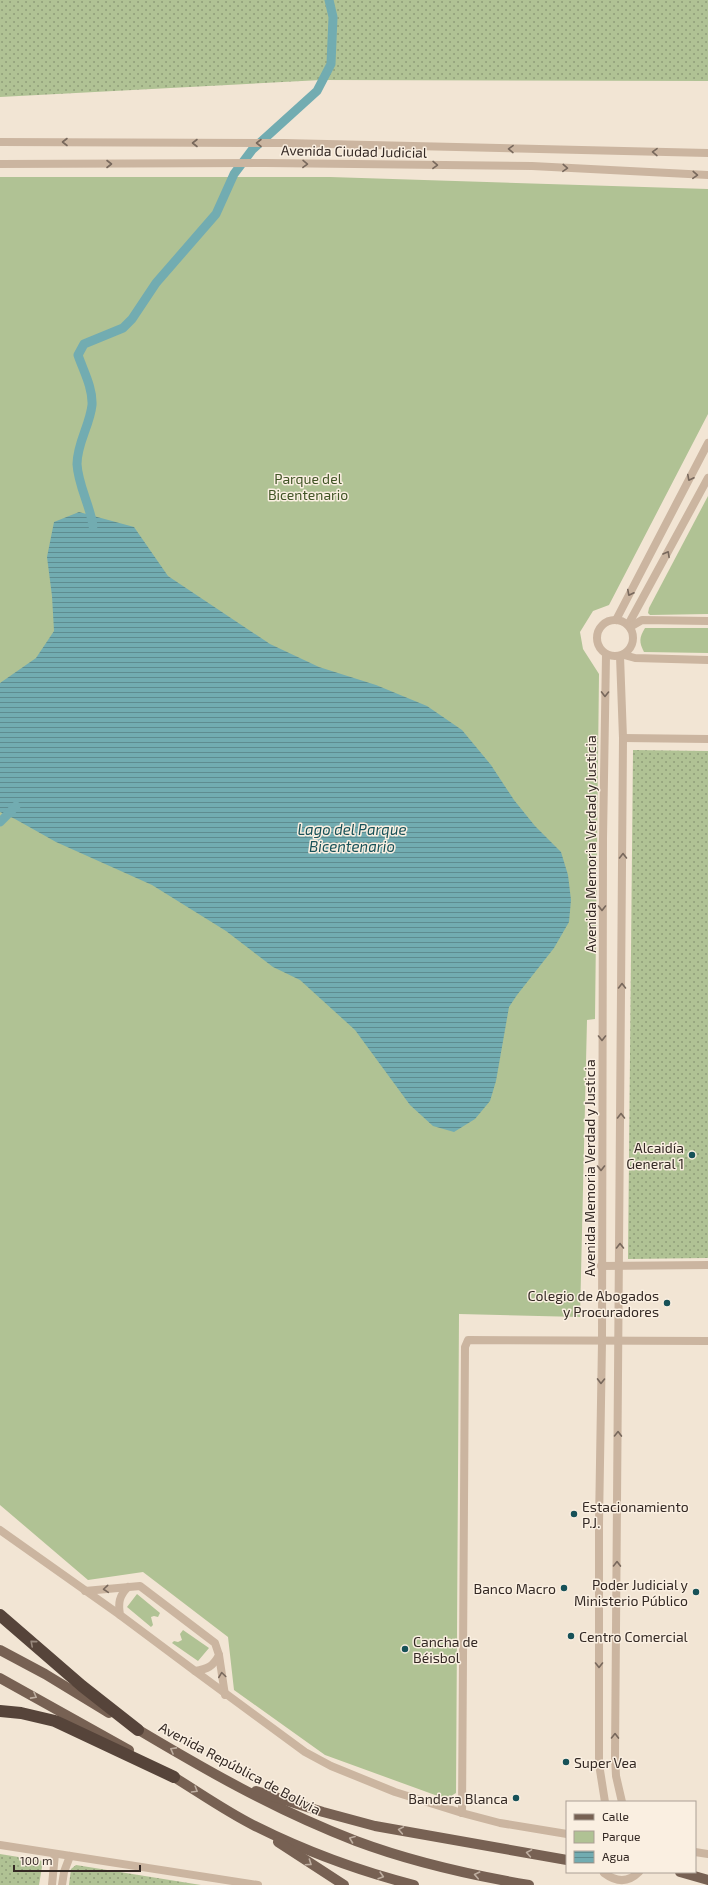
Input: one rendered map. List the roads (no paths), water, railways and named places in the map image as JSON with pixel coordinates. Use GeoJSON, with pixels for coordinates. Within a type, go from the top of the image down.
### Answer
{"type":"FeatureCollection","features":[{"type":"Feature","properties":{"kind":"highway"},"geometry":{"type":"LineString","coordinates":[[0,1615],[82,1686],[138,1730]]}},
{"type":"Feature","properties":{"kind":"highway"},"geometry":{"type":"LineString","coordinates":[[0,1711],[21,1712],[55,1721],[174,1777]]}},
{"type":"Feature","properties":{"kind":"main road","name":"Avenida República de Bolivia"},"geometry":{"type":"LineString","coordinates":[[0,1650],[45,1674],[138,1730],[232,1783],[304,1819],[377,1848],[444,1868],[529,1885]]}},
{"type":"Feature","properties":{"kind":"main road"},"geometry":{"type":"LineString","coordinates":[[0,1678],[73,1718],[174,1777],[254,1826],[344,1885]]}},
{"type":"Feature","properties":{"kind":"main road"},"geometry":{"type":"LineString","coordinates":[[232,1783],[323,1812],[375,1826],[566,1860]]}},
{"type":"Feature","properties":{"kind":"main road"},"geometry":{"type":"LineString","coordinates":[[254,1826],[302,1848],[340,1862],[414,1885]]}},
{"type":"Feature","properties":{"kind":"main road"},"geometry":{"type":"LineString","coordinates":[[684,1873],[708,1880]]}},
{"type":"Feature","properties":{"kind":"street","name":"Avenida Ciudad Judicial"},"geometry":{"type":"LineString","coordinates":[[0,142],[284,143],[708,153]]}},
{"type":"Feature","properties":{"kind":"street","name":"Avenida Ciudad Judicial"},"geometry":{"type":"LineString","coordinates":[[0,164],[266,163],[532,166],[708,175]]}},
{"type":"Feature","properties":{"kind":"street"},"geometry":{"type":"LineString","coordinates":[[622,655],[630,650],[633,642],[633,634],[629,626],[616,620],[708,443]]}},
{"type":"Feature","properties":{"kind":"street"},"geometry":{"type":"LineString","coordinates":[[629,626],[708,478]]}},
{"type":"Feature","properties":{"kind":"street","name":"Avenida Memoria Verdad y Justicia"},"geometry":{"type":"LineString","coordinates":[[605,1801],[599,1764],[599,1523],[602,1342],[603,847],[606,655],[598,645],[598,633],[605,623],[616,620]]}},
{"type":"Feature","properties":{"kind":"street"},"geometry":{"type":"LineString","coordinates":[[629,626],[642,620],[708,622]]}},
{"type":"Feature","properties":{"kind":"street"},"geometry":{"type":"LineString","coordinates":[[606,655],[622,655],[635,658],[708,660]]}},
{"type":"Feature","properties":{"kind":"street"},"geometry":{"type":"LineString","coordinates":[[622,655],[623,738],[620,1341],[615,1757],[616,1776],[622,1801]]}},
{"type":"Feature","properties":{"kind":"street"},"geometry":{"type":"LineString","coordinates":[[623,738],[708,739]]}},
{"type":"Feature","properties":{"kind":"street"},"geometry":{"type":"LineString","coordinates":[[601,1266],[708,1265]]}},
{"type":"Feature","properties":{"kind":"street"},"geometry":{"type":"LineString","coordinates":[[462,1813],[465,1347],[468,1340],[602,1342],[708,1341]]}},
{"type":"Feature","properties":{"kind":"street"},"geometry":{"type":"LineString","coordinates":[[0,1530],[120,1615],[225,1695],[316,1759],[395,1792],[462,1813],[500,1823],[566,1834]]}},
{"type":"Feature","properties":{"kind":"street"},"geometry":{"type":"LineString","coordinates":[[85,1591],[140,1586],[169,1607],[215,1643],[219,1655],[225,1695]]}},
{"type":"Feature","properties":{"kind":"street"},"geometry":{"type":"LineString","coordinates":[[120,1615],[119,1601],[122,1593],[128,1587]]}},
{"type":"Feature","properties":{"kind":"street"},"geometry":{"type":"LineString","coordinates":[[195,1671],[211,1666],[219,1655]]}},
{"type":"Feature","properties":{"kind":"street"},"geometry":{"type":"LineString","coordinates":[[0,1845],[258,1885]]}},
{"type":"Feature","properties":{"kind":"street"},"geometry":{"type":"LineString","coordinates":[[696,1852],[708,1854]]}},
{"type":"Feature","properties":{"kind":"street"},"geometry":{"type":"LineString","coordinates":[[52,1885],[55,1854]]}},
{"type":"Feature","properties":{"kind":"street"},"geometry":{"type":"LineString","coordinates":[[62,1885],[64,1872],[70,1856]]}},
{"type":"Feature","properties":{"kind":"street"},"geometry":{"type":"LineString","coordinates":[[604,1873],[609,1885]]}},
{"type":"Feature","properties":{"kind":"street"},"geometry":{"type":"LineString","coordinates":[[606,1873],[617,1880],[629,1882],[638,1873]]}},
{"type":"Feature","properties":{"kind":"water","name":"Lago del Parque Bicentenario"},"geometry":{"type":"Polygon","coordinates":[[[79,512],[134,527],[168,576],[270,644],[319,667],[376,685],[427,706],[462,730],[491,765],[514,800],[535,826],[561,852],[568,875],[571,900],[569,922],[554,948],[509,1007],[496,1081],[490,1101],[475,1119],[454,1132],[433,1126],[410,1105],[355,1030],[300,980],[273,967],[226,931],[152,885],[56,842],[0,812],[0,683],[36,658],[54,631],[52,596],[47,557],[54,522],[79,512]]]}},
{"type":"Feature","properties":{"kind":"waterway"},"geometry":{"type":"LineString","coordinates":[[93,526],[77,464],[79,449],[89,420],[92,405],[91,392],[78,355],[84,344],[123,328],[132,319],[156,283],[216,214],[234,174],[252,150],[317,91],[331,64],[333,17],[329,0]]}},
{"type":"Feature","properties":{"kind":"waterway"},"geometry":{"type":"LineString","coordinates":[[0,822],[16,806]]}},
{"type":"Feature","properties":{"kind":"place","name":"Alcaidía General 1"},"geometry":{"type":"Point","coordinates":[692,1155]}},
{"type":"Feature","properties":{"kind":"place","name":"Colegio de Abogados y Procuradores"},"geometry":{"type":"Point","coordinates":[667,1303]}},
{"type":"Feature","properties":{"kind":"place","name":"Estacionamiento P.J."},"geometry":{"type":"Point","coordinates":[574,1514]}},
{"type":"Feature","properties":{"kind":"place","name":"Banco Macro"},"geometry":{"type":"Point","coordinates":[564,1588]}},
{"type":"Feature","properties":{"kind":"place","name":"Poder Judicial y Ministerio Público"},"geometry":{"type":"Point","coordinates":[696,1592]}},
{"type":"Feature","properties":{"kind":"place","name":"Centro Comercial"},"geometry":{"type":"Point","coordinates":[571,1636]}},
{"type":"Feature","properties":{"kind":"place","name":"Cancha de Béisbol"},"geometry":{"type":"Point","coordinates":[405,1649]}},
{"type":"Feature","properties":{"kind":"place","name":"Super Vea"},"geometry":{"type":"Point","coordinates":[566,1762]}},
{"type":"Feature","properties":{"kind":"place","name":"Bandera Blanca"},"geometry":{"type":"Point","coordinates":[516,1798]}},
{"type":"Feature","properties":{"kind":"park label","name":"Parque del Bicentenario"},"geometry":{"type":"Point","coordinates":[308,486]}}]}
